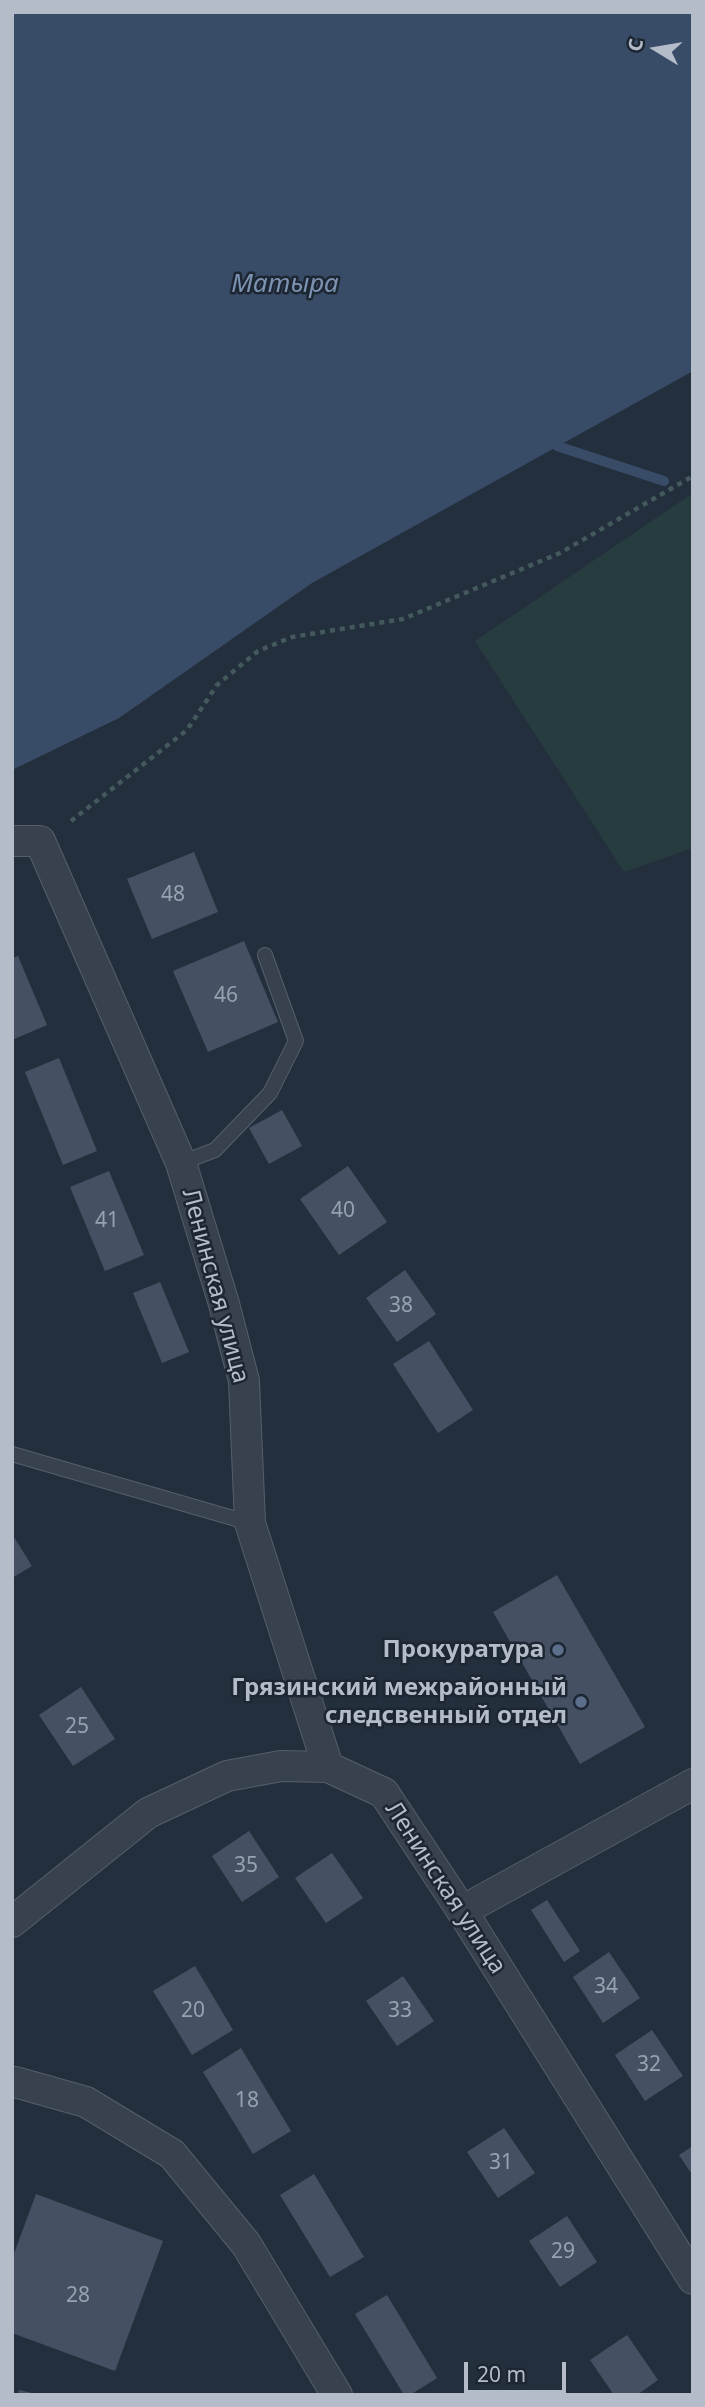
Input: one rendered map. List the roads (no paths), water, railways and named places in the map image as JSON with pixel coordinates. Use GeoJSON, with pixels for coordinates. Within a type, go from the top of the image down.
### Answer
{"type":"FeatureCollection","features":[{"type":"Feature","properties":{"kind":"street","name":"Ленинская улица"},"geometry":{"type":"LineString","coordinates":[[15,841],[40,841],[181,1163],[224,1304],[244,1381],[250,1523],[328,1767],[384,1793],[462,1911],[693,2279]]}},
{"type":"Feature","properties":{"kind":"street"},"geometry":{"type":"LineString","coordinates":[[12,1922],[148,1813],[227,1776],[281,1766],[328,1767]]}},
{"type":"Feature","properties":{"kind":"street"},"geometry":{"type":"LineString","coordinates":[[462,1911],[693,1784]]}},
{"type":"Feature","properties":{"kind":"street"},"geometry":{"type":"LineString","coordinates":[[13,2081],[86,2102],[172,2154],[246,2244],[337,2395]]}},
{"type":"Feature","properties":{"kind":"lane"},"geometry":{"type":"LineString","coordinates":[[181,1163],[215,1150],[270,1093],[296,1041],[265,955]]}},
{"type":"Feature","properties":{"kind":"lane"},"geometry":{"type":"LineString","coordinates":[[12,1454],[250,1523]]}},
{"type":"Feature","properties":{"kind":"water","name":"Матыра"},"geometry":{"type":"Polygon","coordinates":[[[12,12],[693,12],[693,371],[312,583],[119,718],[12,770],[12,12]]]}},
{"type":"Feature","properties":{"kind":"waterway"},"geometry":{"type":"LineString","coordinates":[[557,446],[664,481]]}},
{"type":"Feature","properties":{"kind":"place","name":"Прокуратура"},"geometry":{"type":"Point","coordinates":[558,1650]}},
{"type":"Feature","properties":{"kind":"place","name":"Грязинский межрайонный следсвенный отдел"},"geometry":{"type":"Point","coordinates":[581,1702]}}]}
